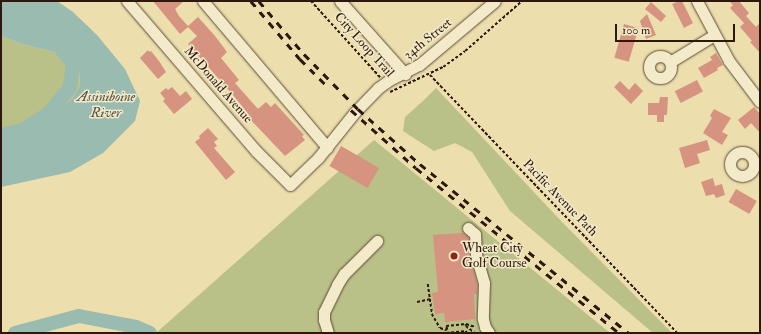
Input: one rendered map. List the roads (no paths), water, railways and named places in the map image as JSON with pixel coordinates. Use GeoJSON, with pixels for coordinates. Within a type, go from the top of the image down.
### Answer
{"type":"FeatureCollection","features":[{"type":"Feature","properties":{"kind":"street","name":"McDonald Avenue"},"geometry":{"type":"LineString","coordinates":[[127,1],[256,151],[290,185]]}},
{"type":"Feature","properties":{"kind":"street"},"geometry":{"type":"LineString","coordinates":[[203,1],[327,147]]}},
{"type":"Feature","properties":{"kind":"street"},"geometry":{"type":"LineString","coordinates":[[340,1],[405,74]]}},
{"type":"Feature","properties":{"kind":"street","name":"34th Street"},"geometry":{"type":"LineString","coordinates":[[290,185],[318,158],[356,111],[386,82],[405,74],[419,65],[495,1]]}},
{"type":"Feature","properties":{"kind":"street"},"geometry":{"type":"LineString","coordinates":[[697,1],[732,66],[760,102]]}},
{"type":"Feature","properties":{"kind":"street"},"geometry":{"type":"LineString","coordinates":[[670,62],[714,35]]}},
{"type":"Feature","properties":{"kind":"street"},"geometry":{"type":"LineString","coordinates":[[468,228],[475,234],[476,255],[484,283],[483,320],[489,333]]}},
{"type":"Feature","properties":{"kind":"street"},"geometry":{"type":"LineString","coordinates":[[328,333],[324,320],[324,312],[337,285],[344,274],[377,241]]}},
{"type":"Feature","properties":{"kind":"water","name":"Assiniboine River"},"geometry":{"type":"Polygon","coordinates":[[[1,1],[57,1],[73,12],[97,35],[125,69],[140,101],[135,121],[103,153],[70,172],[1,187],[1,131],[47,117],[72,99],[80,86],[79,70],[58,53],[22,44],[1,36],[1,1]]]}},
{"type":"Feature","properties":{"kind":"waterway","name":"Assiniboine River"},"geometry":{"type":"LineString","coordinates":[[1,135],[23,130],[49,113],[70,87],[73,64],[62,50]]}},
{"type":"Feature","properties":{"kind":"waterway","name":"Assiniboine River"},"geometry":{"type":"LineString","coordinates":[[15,333],[79,316],[136,327],[150,333]]}},
{"type":"Feature","properties":{"kind":"railway"},"geometry":{"type":"LineString","coordinates":[[251,1],[300,59],[327,86]]}},
{"type":"Feature","properties":{"kind":"railway"},"geometry":{"type":"LineString","coordinates":[[259,1],[304,54],[358,109],[420,164],[629,333]]}},
{"type":"Feature","properties":{"kind":"railway"},"geometry":{"type":"LineString","coordinates":[[351,110],[416,168],[619,333]]}},
{"type":"Feature","properties":{"kind":"place","name":"Wheat City Golf Course"},"geometry":{"type":"Point","coordinates":[454,256]}}]}
